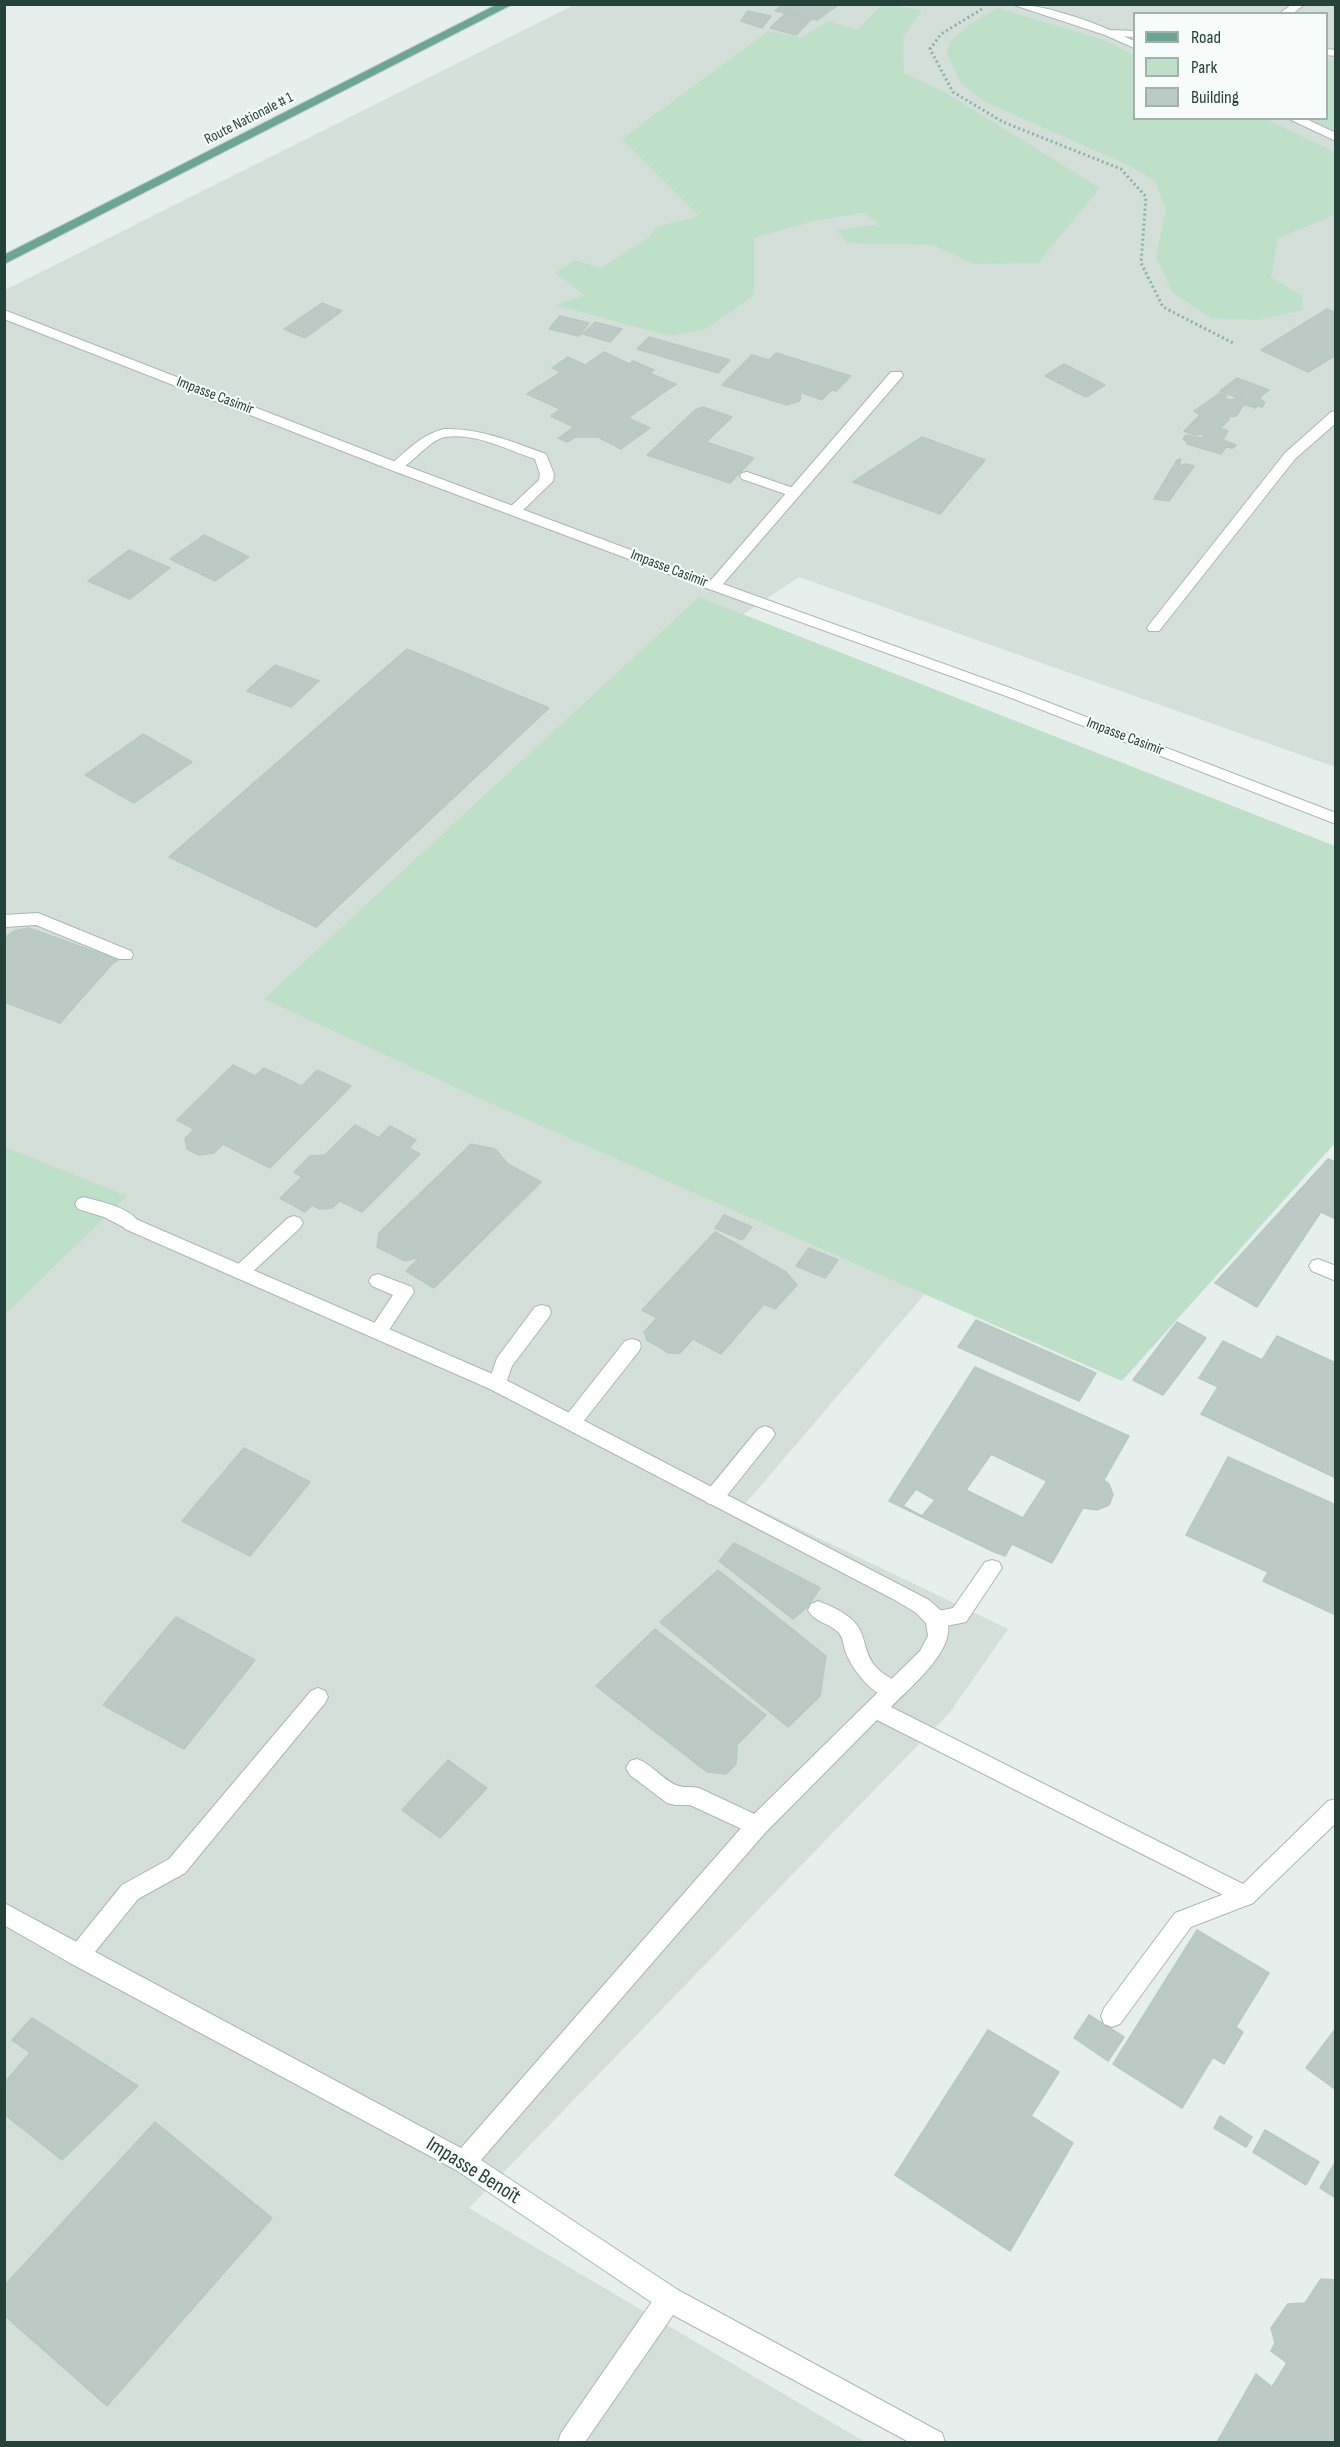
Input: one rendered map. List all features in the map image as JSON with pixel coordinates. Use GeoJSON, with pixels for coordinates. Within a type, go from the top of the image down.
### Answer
{"type":"FeatureCollection","features":[{"type":"Feature","properties":{"kind":"main road","name":"Route Nationale # 1"},"geometry":{"type":"LineString","coordinates":[[4,260],[508,4]]}},
{"type":"Feature","properties":{"kind":"street"},"geometry":{"type":"LineString","coordinates":[[1016,4],[1109,33],[1133,45]]}},
{"type":"Feature","properties":{"kind":"street"},"geometry":{"type":"LineString","coordinates":[[1287,12],[1300,4]]}},
{"type":"Feature","properties":{"kind":"street"},"geometry":{"type":"LineString","coordinates":[[1109,33],[1133,34]]}},
{"type":"Feature","properties":{"kind":"street"},"geometry":{"type":"LineString","coordinates":[[1297,120],[1335,138]]}},
{"type":"Feature","properties":{"kind":"street","name":"Impasse Casimir"},"geometry":{"type":"LineString","coordinates":[[4,314],[396,467],[714,586],[1011,693],[1335,819]]}},
{"type":"Feature","properties":{"kind":"street"},"geometry":{"type":"LineString","coordinates":[[714,586],[896,375]]}},
{"type":"Feature","properties":{"kind":"street"},"geometry":{"type":"LineString","coordinates":[[1154,628],[1290,456],[1335,415]]}},
{"type":"Feature","properties":{"kind":"street"},"geometry":{"type":"LineString","coordinates":[[396,467],[430,438],[442,434],[476,434],[541,457],[547,474],[546,481],[514,511]]}},
{"type":"Feature","properties":{"kind":"street"},"geometry":{"type":"LineString","coordinates":[[747,476],[794,493]]}},
{"type":"Feature","properties":{"kind":"street"},"geometry":{"type":"LineString","coordinates":[[4,921],[38,919],[125,955]]}},
{"type":"Feature","properties":{"kind":"street"},"geometry":{"type":"LineString","coordinates":[[84,1204],[110,1212],[131,1224],[497,1384],[900,1593],[922,1606],[936,1619],[938,1637],[927,1658],[757,1826],[464,2162]]}},
{"type":"Feature","properties":{"kind":"street"},"geometry":{"type":"LineString","coordinates":[[241,1272],[294,1223]]}},
{"type":"Feature","properties":{"kind":"street"},"geometry":{"type":"LineString","coordinates":[[1318,1266],[1335,1274]]}},
{"type":"Feature","properties":{"kind":"street"},"geometry":{"type":"LineString","coordinates":[[378,1281],[405,1292],[378,1331]]}},
{"type":"Feature","properties":{"kind":"street"},"geometry":{"type":"LineString","coordinates":[[497,1384],[504,1363],[542,1312]]}},
{"type":"Feature","properties":{"kind":"street"},"geometry":{"type":"LineString","coordinates":[[572,1422],[632,1346]]}},
{"type":"Feature","properties":{"kind":"street"},"geometry":{"type":"LineString","coordinates":[[714,1497],[765,1434]]}},
{"type":"Feature","properties":{"kind":"street"},"geometry":{"type":"LineString","coordinates":[[936,1619],[959,1616],[992,1568]]}},
{"type":"Feature","properties":{"kind":"street"},"geometry":{"type":"LineString","coordinates":[[818,1610],[844,1624],[852,1634],[855,1651],[868,1673],[893,1691]]}},
{"type":"Feature","properties":{"kind":"street"},"geometry":{"type":"LineString","coordinates":[[78,1956],[130,1892],[177,1866],[318,1697]]}},
{"type":"Feature","properties":{"kind":"street"},"geometry":{"type":"LineString","coordinates":[[875,1709],[1245,1896]]}},
{"type":"Feature","properties":{"kind":"street"},"geometry":{"type":"LineString","coordinates":[[637,1768],[675,1796],[691,1795],[757,1826]]}},
{"type":"Feature","properties":{"kind":"street"},"geometry":{"type":"LineString","coordinates":[[1112,2016],[1184,1920],[1245,1896],[1331,1818]]}},
{"type":"Feature","properties":{"kind":"street","name":"Impasse Benoît"},"geometry":{"type":"LineString","coordinates":[[4,1913],[78,1956],[464,2162],[669,2300],[933,2442]]}},
{"type":"Feature","properties":{"kind":"street"},"geometry":{"type":"LineString","coordinates":[[570,2442],[669,2300]]}},
{"type":"Feature","properties":{"kind":"path"},"geometry":{"type":"LineString","coordinates":[[987,4],[980,12],[941,34],[930,49],[953,92],[1003,122],[1121,170],[1146,198],[1141,262],[1163,307],[1233,343]]}},
{"type":"Feature","properties":{"kind":"shaded area"},"geometry":{"type":"Polygon","coordinates":[[[574,5],[1335,5],[1335,767],[799,577],[699,644],[948,1267],[746,1503],[1008,1629],[951,1711],[469,2208],[865,2442],[5,2442],[5,290],[574,5]]]}},
{"type":"Feature","properties":{"kind":"green space"},"geometry":{"type":"Polygon","coordinates":[[[883,4],[922,10],[903,37],[904,73],[946,93],[1100,188],[1038,263],[974,264],[933,245],[847,243],[837,230],[880,224],[864,213],[817,220],[754,238],[754,295],[706,329],[670,336],[555,305],[585,295],[555,273],[575,260],[601,268],[649,237],[657,227],[699,216],[622,139],[768,31],[802,38],[828,21],[857,30],[883,4]]]}},
{"type":"Feature","properties":{"kind":"green space"},"geometry":{"type":"Polygon","coordinates":[[[997,8],[1104,40],[1133,54],[1133,120],[1268,120],[1335,152],[1335,215],[1278,238],[1271,277],[1302,296],[1303,310],[1258,320],[1211,318],[1172,292],[1156,256],[1166,210],[1155,181],[1128,165],[985,102],[961,83],[947,54],[949,42],[968,26],[997,8]]]}},
{"type":"Feature","properties":{"kind":"green space"},"geometry":{"type":"Polygon","coordinates":[[[1328,60],[1335,61],[1335,131],[1311,120],[1328,120],[1328,60]]]}},
{"type":"Feature","properties":{"kind":"green space"},"geometry":{"type":"Polygon","coordinates":[[[699,597],[1335,846],[1335,1143],[1122,1381],[494,1105],[264,999],[699,597]]]}},
{"type":"Feature","properties":{"kind":"green space"},"geometry":{"type":"Polygon","coordinates":[[[5,1147],[127,1196],[5,1314],[5,1147]]]}},
{"type":"Feature","properties":{"kind":"building"},"geometry":{"type":"Polygon","coordinates":[[[783,4],[840,4],[817,20],[775,11],[783,4]]]}},
{"type":"Feature","properties":{"kind":"building"},"geometry":{"type":"Polygon","coordinates":[[[748,11],[771,16],[762,28],[741,21],[748,11]]]}},
{"type":"Feature","properties":{"kind":"building"},"geometry":{"type":"Polygon","coordinates":[[[787,12],[813,18],[796,35],[770,28],[787,12]]]}},
{"type":"Feature","properties":{"kind":"building"},"geometry":{"type":"Polygon","coordinates":[[[322,303],[342,311],[305,338],[284,329],[322,303]]]}},
{"type":"Feature","properties":{"kind":"building"},"geometry":{"type":"Polygon","coordinates":[[[1327,309],[1336,313],[1336,355],[1308,372],[1261,350],[1327,309]]]}},
{"type":"Feature","properties":{"kind":"building"},"geometry":{"type":"Polygon","coordinates":[[[560,316],[589,323],[579,336],[549,329],[560,316]]]}},
{"type":"Feature","properties":{"kind":"building"},"geometry":{"type":"Polygon","coordinates":[[[595,322],[622,329],[610,342],[583,334],[595,322]]]}},
{"type":"Feature","properties":{"kind":"building"},"geometry":{"type":"Polygon","coordinates":[[[649,337],[730,360],[718,373],[637,349],[649,337]]]}},
{"type":"Feature","properties":{"kind":"building"},"geometry":{"type":"Polygon","coordinates":[[[604,352],[629,364],[633,361],[654,370],[649,373],[676,384],[628,418],[650,428],[621,449],[598,437],[575,437],[568,442],[558,438],[574,427],[551,416],[560,409],[527,394],[561,372],[552,368],[568,357],[585,365],[604,352]]]}},
{"type":"Feature","properties":{"kind":"building"},"geometry":{"type":"Polygon","coordinates":[[[776,353],[851,376],[836,391],[831,390],[822,400],[800,392],[799,401],[787,405],[722,385],[752,355],[769,360],[776,353]]]}},
{"type":"Feature","properties":{"kind":"building"},"geometry":{"type":"Polygon","coordinates":[[[1064,364],[1105,385],[1086,397],[1045,376],[1064,364]]]}},
{"type":"Feature","properties":{"kind":"building"},"geometry":{"type":"Polygon","coordinates":[[[1237,378],[1269,390],[1259,398],[1265,402],[1262,407],[1220,391],[1237,378]]]}},
{"type":"Feature","properties":{"kind":"building"},"geometry":{"type":"Polygon","coordinates":[[[1220,393],[1227,396],[1224,398],[1230,400],[1238,398],[1257,407],[1244,404],[1236,416],[1228,417],[1229,420],[1220,428],[1228,431],[1223,440],[1236,445],[1233,448],[1226,447],[1221,454],[1187,444],[1188,442],[1183,439],[1186,435],[1201,438],[1206,434],[1195,435],[1184,431],[1200,415],[1194,411],[1220,393]]]}},
{"type":"Feature","properties":{"kind":"building"},"geometry":{"type":"Polygon","coordinates":[[[703,407],[732,417],[706,442],[754,458],[730,483],[647,455],[695,410],[703,407]]]}},
{"type":"Feature","properties":{"kind":"building"},"geometry":{"type":"Polygon","coordinates":[[[922,437],[985,460],[940,514],[853,482],[922,437]]]}},
{"type":"Feature","properties":{"kind":"building"},"geometry":{"type":"Polygon","coordinates":[[[1181,459],[1179,466],[1186,464],[1194,466],[1169,501],[1154,499],[1177,460],[1181,459]]]}},
{"type":"Feature","properties":{"kind":"building"},"geometry":{"type":"Polygon","coordinates":[[[204,535],[249,557],[215,581],[170,559],[204,535]]]}},
{"type":"Feature","properties":{"kind":"building"},"geometry":{"type":"Polygon","coordinates":[[[129,550],[170,568],[130,599],[88,581],[129,550]]]}},
{"type":"Feature","properties":{"kind":"building"},"geometry":{"type":"Polygon","coordinates":[[[407,649],[549,708],[316,927],[169,857],[407,649]]]}},
{"type":"Feature","properties":{"kind":"building"},"geometry":{"type":"Polygon","coordinates":[[[275,665],[319,681],[291,707],[247,691],[275,665]]]}},
{"type":"Feature","properties":{"kind":"building"},"geometry":{"type":"Polygon","coordinates":[[[143,734],[192,762],[134,803],[85,775],[143,734]]]}},
{"type":"Feature","properties":{"kind":"building"},"geometry":{"type":"Polygon","coordinates":[[[29,928],[118,960],[60,1023],[4,1002],[4,938],[14,931],[29,928]]]}},
{"type":"Feature","properties":{"kind":"building"},"geometry":{"type":"Polygon","coordinates":[[[233,1065],[255,1076],[264,1068],[302,1086],[317,1070],[351,1086],[270,1168],[223,1144],[214,1153],[199,1155],[187,1149],[185,1139],[194,1129],[177,1120],[233,1065]]]}},
{"type":"Feature","properties":{"kind":"building"},"geometry":{"type":"Polygon","coordinates":[[[355,1125],[379,1138],[390,1126],[416,1140],[409,1148],[420,1154],[362,1212],[340,1201],[332,1208],[319,1209],[312,1205],[305,1212],[280,1198],[302,1177],[294,1172],[310,1156],[325,1155],[355,1125]]]}},
{"type":"Feature","properties":{"kind":"building"},"geometry":{"type":"Polygon","coordinates":[[[471,1144],[495,1149],[508,1164],[541,1182],[434,1288],[406,1271],[420,1257],[405,1261],[377,1247],[379,1233],[471,1144]]]}},
{"type":"Feature","properties":{"kind":"building"},"geometry":{"type":"Polygon","coordinates":[[[1328,1159],[1336,1162],[1336,1219],[1321,1212],[1257,1307],[1215,1283],[1328,1159]]]}},
{"type":"Feature","properties":{"kind":"building"},"geometry":{"type":"Polygon","coordinates":[[[724,1215],[752,1227],[742,1240],[715,1228],[724,1215]]]}},
{"type":"Feature","properties":{"kind":"building"},"geometry":{"type":"Polygon","coordinates":[[[715,1232],[786,1272],[797,1285],[775,1309],[764,1304],[721,1354],[693,1339],[680,1353],[669,1353],[647,1340],[644,1332],[657,1318],[642,1310],[715,1232]]]}},
{"type":"Feature","properties":{"kind":"building"},"geometry":{"type":"Polygon","coordinates":[[[809,1248],[838,1260],[825,1278],[796,1266],[809,1248]]]}},
{"type":"Feature","properties":{"kind":"building"},"geometry":{"type":"Polygon","coordinates":[[[976,1320],[1096,1373],[1079,1401],[958,1347],[976,1320]]]}},
{"type":"Feature","properties":{"kind":"building"},"geometry":{"type":"Polygon","coordinates":[[[1177,1322],[1206,1338],[1163,1395],[1133,1380],[1177,1322]]]}},
{"type":"Feature","properties":{"kind":"building"},"geometry":{"type":"Polygon","coordinates":[[[1277,1336],[1336,1363],[1336,1478],[1201,1414],[1218,1387],[1199,1378],[1223,1341],[1262,1360],[1277,1336]]]}},
{"type":"Feature","properties":{"kind":"building"},"geometry":{"type":"Polygon","coordinates":[[[975,1367],[1129,1436],[1104,1480],[1109,1484],[1113,1495],[1109,1505],[1097,1510],[1083,1508],[1052,1563],[1012,1544],[1005,1556],[889,1501],[975,1367]]]}},
{"type":"Feature","properties":{"kind":"building"},"geometry":{"type":"Polygon","coordinates":[[[244,1448],[310,1482],[250,1556],[182,1521],[244,1448]]]}},
{"type":"Feature","properties":{"kind":"building"},"geometry":{"type":"Polygon","coordinates":[[[991,1454],[1047,1481],[1023,1518],[966,1490],[991,1454]]]}},
{"type":"Feature","properties":{"kind":"building"},"geometry":{"type":"Polygon","coordinates":[[[1228,1457],[1336,1505],[1336,1615],[1263,1581],[1268,1572],[1186,1535],[1228,1457]]]}},
{"type":"Feature","properties":{"kind":"building"},"geometry":{"type":"Polygon","coordinates":[[[916,1489],[935,1500],[922,1516],[903,1506],[916,1489]]]}},
{"type":"Feature","properties":{"kind":"building"},"geometry":{"type":"Polygon","coordinates":[[[734,1543],[820,1588],[807,1607],[793,1619],[719,1561],[734,1543]]]}},
{"type":"Feature","properties":{"kind":"building"},"geometry":{"type":"Polygon","coordinates":[[[718,1570],[826,1656],[820,1696],[788,1727],[660,1622],[718,1570]]]}},
{"type":"Feature","properties":{"kind":"building"},"geometry":{"type":"Polygon","coordinates":[[[176,1617],[255,1660],[184,1749],[103,1705],[176,1617]]]}},
{"type":"Feature","properties":{"kind":"building"},"geometry":{"type":"Polygon","coordinates":[[[655,1629],[766,1715],[737,1745],[736,1764],[726,1774],[707,1772],[596,1686],[655,1629]]]}},
{"type":"Feature","properties":{"kind":"building"},"geometry":{"type":"Polygon","coordinates":[[[448,1760],[487,1788],[440,1838],[402,1810],[448,1760]]]}},
{"type":"Feature","properties":{"kind":"building"},"geometry":{"type":"Polygon","coordinates":[[[1197,1930],[1269,1973],[1236,2027],[1243,2032],[1224,2064],[1213,2057],[1182,2108],[1113,2064],[1197,1930]]]}},
{"type":"Feature","properties":{"kind":"building"},"geometry":{"type":"Polygon","coordinates":[[[1089,2015],[1124,2037],[1108,2061],[1074,2038],[1089,2015]]]}},
{"type":"Feature","properties":{"kind":"building"},"geometry":{"type":"Polygon","coordinates":[[[32,2018],[138,2086],[62,2160],[4,2114],[4,2083],[30,2053],[12,2040],[32,2018]]]}},
{"type":"Feature","properties":{"kind":"building"},"geometry":{"type":"Polygon","coordinates":[[[1336,2028],[1336,2090],[1306,2068],[1336,2028]]]}},
{"type":"Feature","properties":{"kind":"building"},"geometry":{"type":"Polygon","coordinates":[[[988,2030],[1059,2072],[1031,2116],[1073,2143],[1010,2251],[895,2175],[988,2030]]]}},
{"type":"Feature","properties":{"kind":"building"},"geometry":{"type":"Polygon","coordinates":[[[1220,2116],[1252,2137],[1246,2147],[1214,2128],[1220,2116]]]}},
{"type":"Feature","properties":{"kind":"building"},"geometry":{"type":"Polygon","coordinates":[[[155,2122],[272,2218],[107,2406],[4,2315],[4,2286],[155,2122]]]}},
{"type":"Feature","properties":{"kind":"building"},"geometry":{"type":"Polygon","coordinates":[[[1265,2130],[1319,2162],[1306,2185],[1253,2152],[1265,2130]]]}},
{"type":"Feature","properties":{"kind":"building"},"geometry":{"type":"Polygon","coordinates":[[[1336,2161],[1336,2198],[1320,2188],[1336,2161]]]}},
{"type":"Feature","properties":{"kind":"building"},"geometry":{"type":"Polygon","coordinates":[[[1321,2279],[1336,2280],[1336,2442],[1217,2442],[1256,2374],[1272,2387],[1287,2363],[1271,2351],[1275,2343],[1271,2328],[1288,2304],[1305,2303],[1321,2279]]]}}]}
